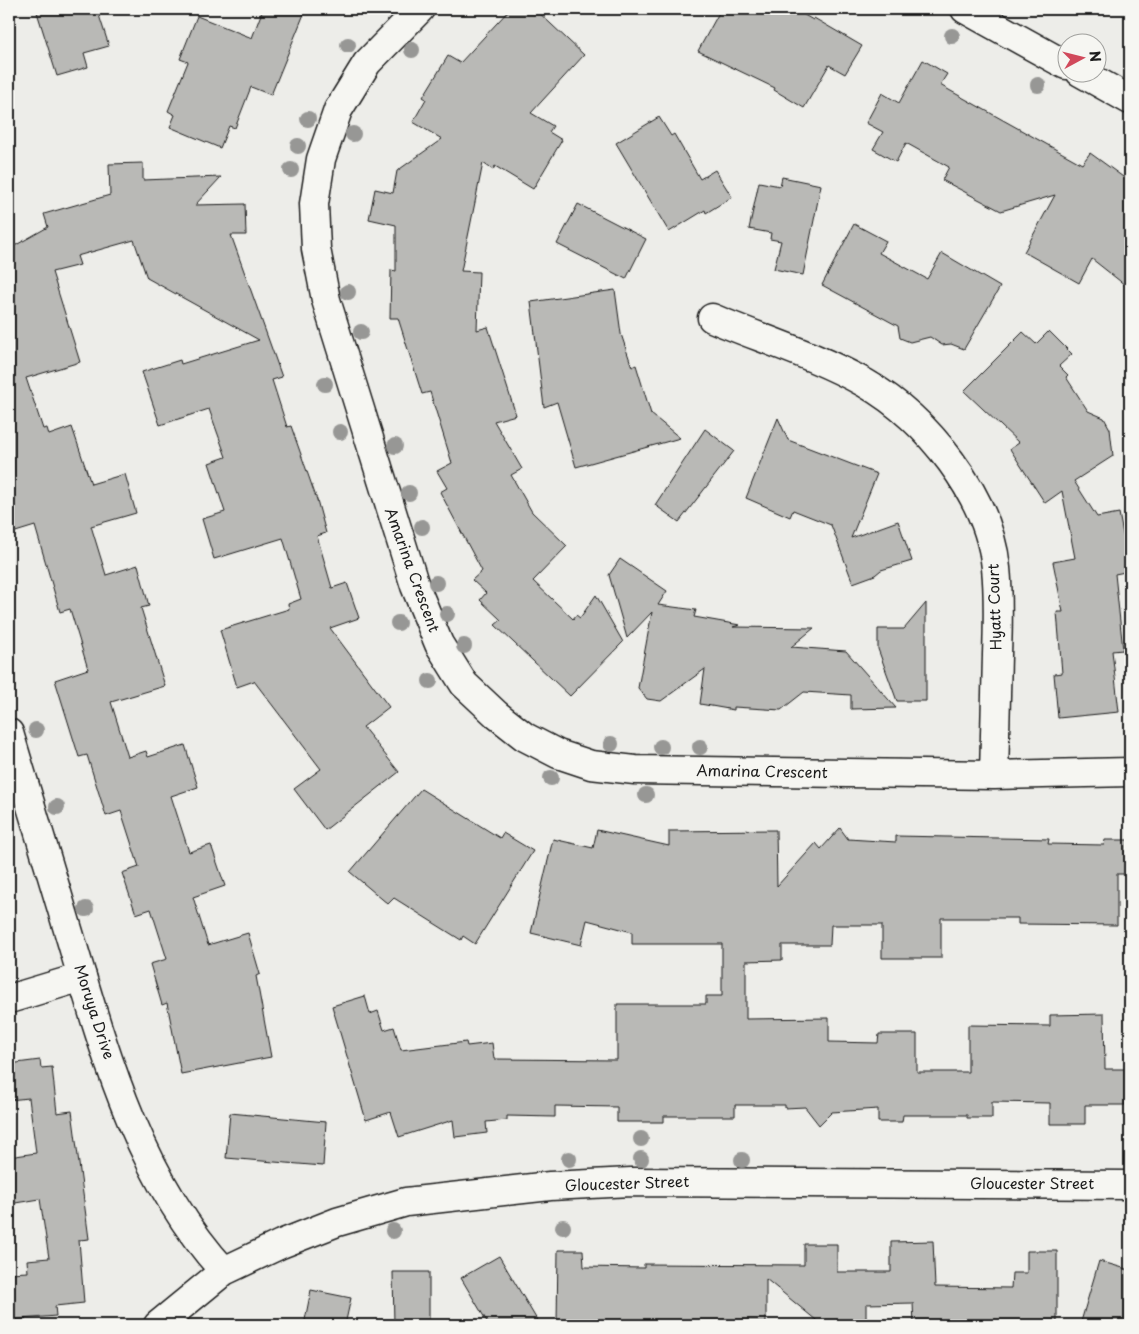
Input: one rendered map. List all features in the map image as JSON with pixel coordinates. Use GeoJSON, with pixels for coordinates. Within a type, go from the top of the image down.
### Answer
{"type":"FeatureCollection","features":[{"type":"Feature","properties":{"kind":"street","name":"Amarina Crescent"},"geometry":{"type":"LineString","coordinates":[[420,9],[367,63],[338,110],[321,159],[314,204],[316,249],[326,300],[415,586],[439,644],[464,684],[525,738],[558,754],[591,765],[635,770],[994,775],[1130,772]]}},
{"type":"Feature","properties":{"kind":"street"},"geometry":{"type":"LineString","coordinates":[[966,9],[1056,59]]}},
{"type":"Feature","properties":{"kind":"street"},"geometry":{"type":"LineString","coordinates":[[1098,82],[1130,100]]}},
{"type":"Feature","properties":{"kind":"street","name":"Hyatt Court"},"geometry":{"type":"LineString","coordinates":[[712,318],[828,366],[864,383],[894,402],[944,451],[962,479],[985,524],[996,566],[998,608],[994,775]]}},
{"type":"Feature","properties":{"kind":"street","name":"Moruya Drive"},"geometry":{"type":"LineString","coordinates":[[9,733],[100,1034],[141,1143],[163,1186],[197,1241],[224,1271]]}},
{"type":"Feature","properties":{"kind":"street"},"geometry":{"type":"LineString","coordinates":[[9,999],[82,977]]}},
{"type":"Feature","properties":{"kind":"street","name":"Gloucester Street"},"geometry":{"type":"LineString","coordinates":[[158,1325],[224,1271],[281,1244],[337,1222],[406,1202],[550,1186],[631,1182],[1130,1185]]}},
{"type":"Feature","properties":{"kind":"building"},"geometry":{"type":"Polygon","coordinates":[[[36,9],[97,9],[109,46],[84,53],[88,67],[57,76],[36,9]]]}},
{"type":"Feature","properties":{"kind":"building"},"geometry":{"type":"Polygon","coordinates":[[[263,9],[306,9],[271,95],[251,87],[235,128],[229,126],[220,148],[170,127],[175,115],[168,111],[188,62],[180,59],[197,16],[252,38],[263,9]]]}},
{"type":"Feature","properties":{"kind":"building"},"geometry":{"type":"Polygon","coordinates":[[[510,9],[535,9],[584,55],[531,113],[553,126],[549,132],[562,140],[533,189],[495,166],[493,170],[483,163],[461,271],[479,272],[477,330],[488,327],[516,415],[494,421],[522,469],[511,475],[532,512],[567,546],[533,581],[573,619],[576,615],[580,618],[596,595],[623,642],[570,696],[495,625],[501,620],[480,600],[486,593],[472,580],[482,571],[440,492],[447,488],[437,471],[452,463],[430,392],[422,394],[398,318],[390,318],[391,270],[396,271],[396,225],[369,219],[375,189],[393,193],[397,171],[442,139],[413,122],[426,99],[423,97],[448,56],[460,63],[510,9]]]}},
{"type":"Feature","properties":{"kind":"building"},"geometry":{"type":"Polygon","coordinates":[[[721,9],[794,9],[813,20],[814,18],[862,46],[845,74],[829,65],[804,108],[774,90],[775,88],[698,51],[721,9]]]}},
{"type":"Feature","properties":{"kind":"building"},"geometry":{"type":"Polygon","coordinates":[[[923,60],[947,74],[940,85],[1082,164],[1090,153],[1130,182],[1130,289],[1092,259],[1079,283],[1024,252],[1055,195],[1001,211],[942,180],[949,167],[906,143],[896,162],[873,149],[883,132],[866,123],[882,93],[899,103],[923,60]]]}},
{"type":"Feature","properties":{"kind":"building"},"geometry":{"type":"Polygon","coordinates":[[[659,117],[671,136],[674,134],[700,179],[715,170],[732,197],[706,213],[705,210],[669,232],[616,143],[659,117]]]}},
{"type":"Feature","properties":{"kind":"building"},"geometry":{"type":"Polygon","coordinates":[[[143,163],[143,180],[221,177],[195,205],[245,204],[246,235],[231,235],[282,377],[272,380],[287,427],[291,426],[317,500],[326,533],[317,536],[332,588],[347,583],[359,618],[330,628],[389,707],[363,727],[399,772],[325,830],[294,789],[321,769],[254,681],[237,687],[220,630],[289,609],[288,604],[301,599],[283,538],[214,559],[202,519],[225,512],[209,463],[226,457],[209,409],[160,425],[142,372],[180,360],[181,364],[259,340],[147,278],[134,240],[77,256],[80,265],[52,272],[80,362],[26,378],[43,429],[47,428],[49,435],[72,427],[91,484],[125,474],[136,513],[91,526],[106,575],[138,565],[149,606],[141,608],[165,686],[111,702],[128,757],[146,751],[148,757],[185,745],[198,787],[171,796],[189,852],[211,845],[225,886],[193,897],[208,945],[248,933],[260,974],[256,976],[271,1057],[181,1074],[167,1003],[162,1005],[150,964],[167,959],[151,909],[136,914],[122,873],[139,867],[121,811],[106,816],[87,755],[79,757],[55,680],[88,669],[70,609],[60,612],[35,526],[9,534],[9,249],[48,227],[44,214],[110,195],[109,164],[143,163]]]}},
{"type":"Feature","properties":{"kind":"building"},"geometry":{"type":"Polygon","coordinates":[[[782,177],[821,185],[803,275],[774,269],[781,241],[770,239],[771,233],[749,229],[759,182],[780,186],[782,177]]]}},
{"type":"Feature","properties":{"kind":"building"},"geometry":{"type":"Polygon","coordinates":[[[578,204],[646,239],[626,279],[557,244],[578,204]]]}},
{"type":"Feature","properties":{"kind":"building"},"geometry":{"type":"Polygon","coordinates":[[[854,224],[886,241],[879,253],[927,279],[942,253],[1000,287],[964,349],[951,344],[942,345],[930,337],[910,342],[900,338],[898,326],[822,285],[854,224]]]}},
{"type":"Feature","properties":{"kind":"building"},"geometry":{"type":"Polygon","coordinates":[[[615,290],[621,334],[632,367],[636,365],[651,414],[680,438],[576,467],[557,402],[544,407],[531,302],[615,290]]]}},
{"type":"Feature","properties":{"kind":"building"},"geometry":{"type":"Polygon","coordinates":[[[1049,331],[1072,354],[1059,366],[1068,375],[1066,377],[1088,411],[1104,418],[1110,429],[1113,456],[1074,481],[1097,517],[1119,513],[1130,571],[1115,574],[1123,650],[1112,651],[1119,712],[1058,718],[1054,674],[1062,673],[1057,612],[1063,612],[1053,562],[1075,558],[1062,491],[1045,503],[1010,449],[1019,443],[964,391],[1023,332],[1036,344],[1049,331]]]}},
{"type":"Feature","properties":{"kind":"building"},"geometry":{"type":"Polygon","coordinates":[[[778,418],[788,440],[877,474],[851,538],[898,521],[912,561],[881,570],[875,575],[853,583],[831,525],[793,510],[790,517],[746,498],[778,418]]]}},
{"type":"Feature","properties":{"kind":"building"},"geometry":{"type":"Polygon","coordinates":[[[705,429],[734,451],[679,522],[655,505],[705,429]]]}},
{"type":"Feature","properties":{"kind":"building"},"geometry":{"type":"Polygon","coordinates":[[[620,559],[667,591],[658,605],[696,610],[694,617],[740,625],[733,627],[814,628],[791,647],[846,651],[896,708],[851,709],[851,695],[804,692],[781,710],[734,707],[734,710],[700,704],[705,669],[661,701],[647,699],[638,688],[652,612],[627,638],[609,575],[620,559]]]}},
{"type":"Feature","properties":{"kind":"building"},"geometry":{"type":"Polygon","coordinates":[[[926,603],[926,701],[897,701],[878,649],[878,629],[904,629],[926,603]]]}},
{"type":"Feature","properties":{"kind":"building"},"geometry":{"type":"Polygon","coordinates":[[[421,789],[500,838],[503,833],[533,851],[475,944],[463,936],[461,940],[394,898],[388,904],[350,872],[421,789]]]}},
{"type":"Feature","properties":{"kind":"building"},"geometry":{"type":"Polygon","coordinates":[[[840,828],[848,839],[896,842],[896,836],[1049,839],[1048,844],[1104,845],[1105,840],[1130,840],[1130,874],[1117,874],[1117,925],[1018,924],[1018,918],[941,918],[941,958],[882,958],[882,925],[831,925],[830,945],[782,945],[782,960],[746,961],[746,1019],[829,1018],[829,1042],[878,1043],[879,1034],[917,1034],[917,1072],[968,1072],[968,1025],[1050,1026],[1050,1015],[1104,1014],[1105,1069],[1125,1069],[1125,1105],[1085,1105],[1085,1124],[1050,1124],[1050,1103],[992,1102],[992,1118],[967,1118],[967,1115],[903,1115],[902,1122],[878,1122],[878,1109],[832,1112],[819,1125],[805,1107],[785,1108],[785,1105],[735,1105],[735,1116],[664,1116],[664,1122],[617,1122],[617,1107],[555,1106],[555,1117],[507,1116],[507,1120],[486,1122],[487,1133],[455,1137],[453,1120],[399,1137],[391,1112],[366,1120],[332,1006],[365,996],[370,1014],[378,1011],[384,1030],[394,1027],[401,1050],[466,1042],[467,1046],[492,1043],[494,1059],[617,1060],[617,1004],[706,1004],[706,996],[722,996],[722,944],[632,944],[632,932],[587,920],[581,945],[531,933],[553,839],[593,848],[597,830],[669,846],[669,831],[776,830],[777,886],[816,843],[821,849],[840,828]]]}},
{"type":"Feature","properties":{"kind":"building"},"geometry":{"type":"Polygon","coordinates":[[[40,1060],[41,1068],[52,1067],[57,1113],[72,1111],[89,1239],[79,1240],[84,1303],[55,1306],[56,1316],[9,1320],[9,1273],[28,1272],[27,1260],[49,1258],[40,1199],[9,1204],[9,1157],[36,1153],[29,1098],[9,1100],[9,1064],[40,1060]]]}},
{"type":"Feature","properties":{"kind":"building"},"geometry":{"type":"Polygon","coordinates":[[[230,1113],[326,1122],[323,1166],[226,1158],[230,1113]]]}},
{"type":"Feature","properties":{"kind":"building"},"geometry":{"type":"Polygon","coordinates":[[[933,1241],[935,1287],[1011,1288],[1012,1273],[1027,1273],[1027,1251],[1057,1251],[1057,1325],[914,1325],[913,1303],[866,1304],[866,1325],[822,1325],[766,1279],[766,1325],[557,1325],[558,1250],[583,1250],[584,1267],[644,1268],[644,1264],[804,1265],[804,1244],[837,1244],[837,1272],[891,1272],[891,1242],[933,1241]]]}},
{"type":"Feature","properties":{"kind":"building"},"geometry":{"type":"Polygon","coordinates":[[[499,1256],[540,1325],[489,1325],[461,1278],[499,1256]]]}},
{"type":"Feature","properties":{"kind":"building"},"geometry":{"type":"Polygon","coordinates":[[[1099,1261],[1130,1270],[1130,1305],[1124,1325],[1080,1325],[1099,1261]]]}},
{"type":"Feature","properties":{"kind":"building"},"geometry":{"type":"Polygon","coordinates":[[[393,1272],[429,1272],[429,1325],[394,1325],[393,1272]]]}},
{"type":"Feature","properties":{"kind":"building"},"geometry":{"type":"Polygon","coordinates":[[[311,1290],[351,1298],[345,1325],[304,1325],[311,1290]]]}}]}
